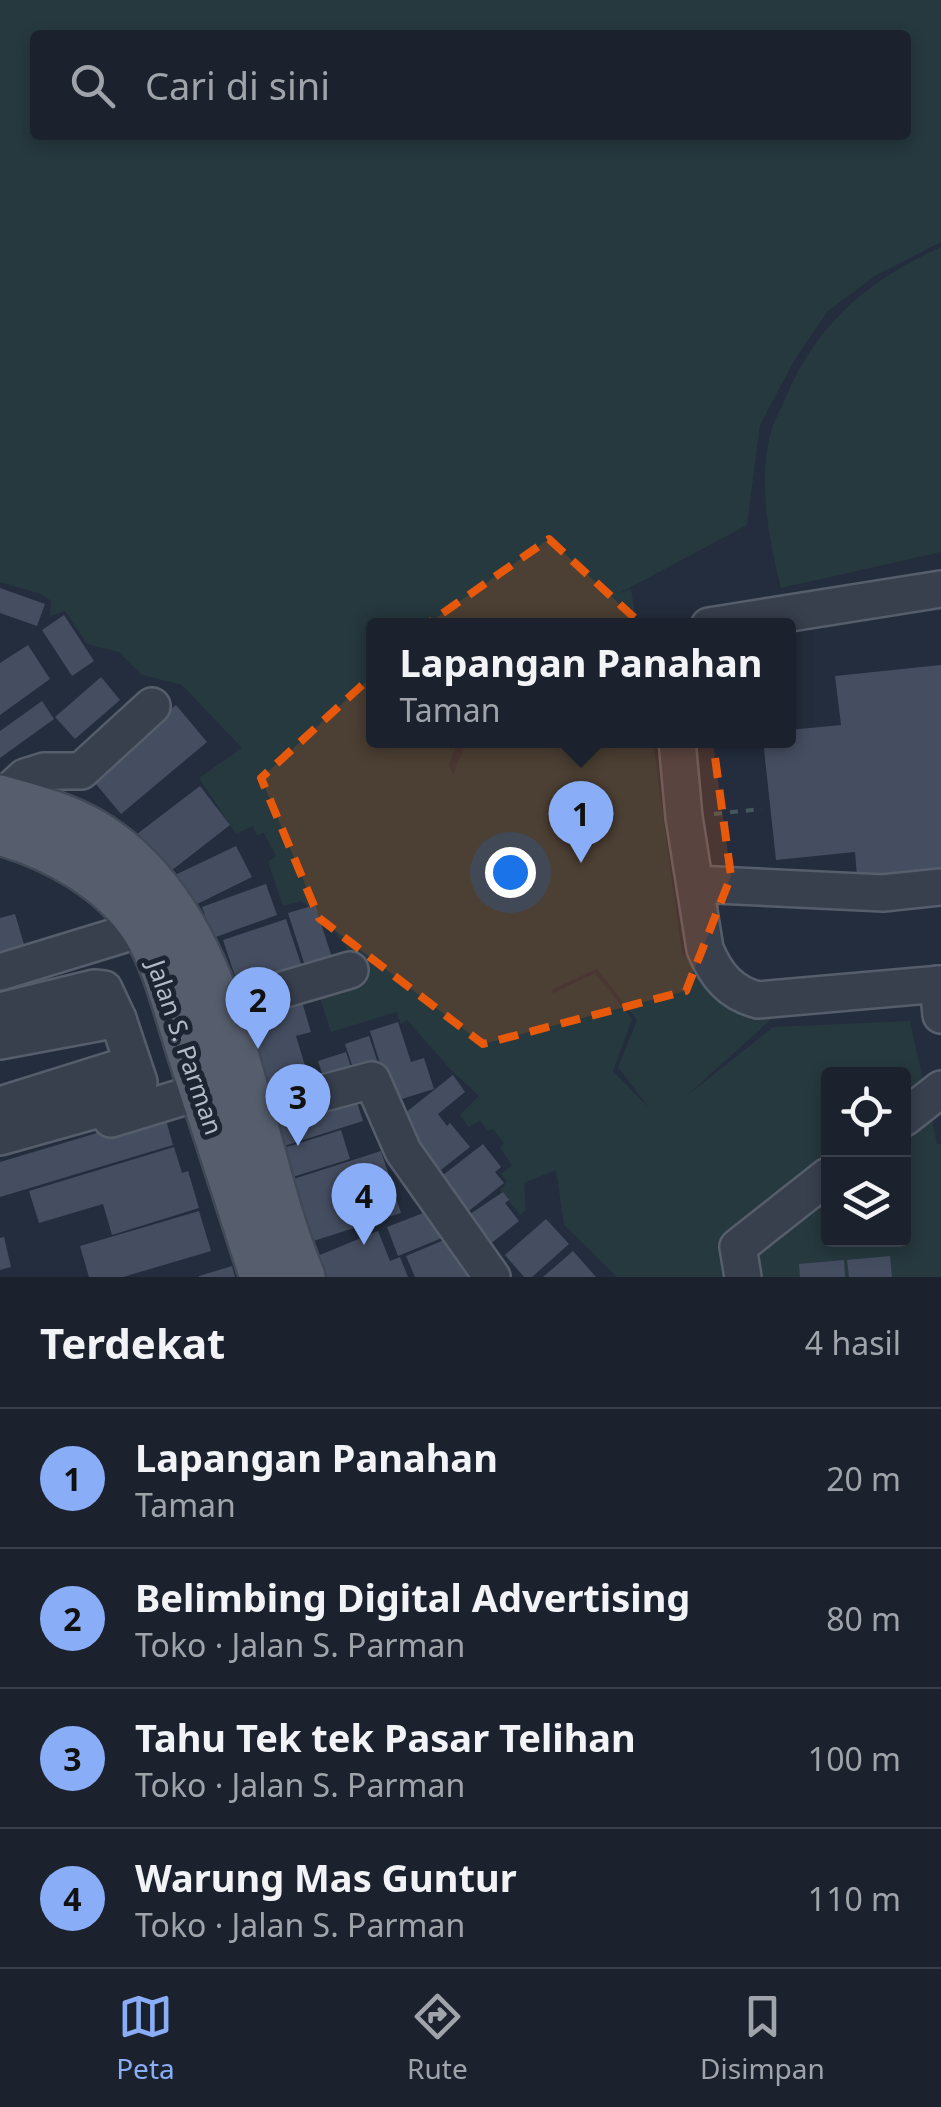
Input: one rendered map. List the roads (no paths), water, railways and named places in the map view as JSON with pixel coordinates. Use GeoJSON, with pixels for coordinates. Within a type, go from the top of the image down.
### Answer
{"type":"FeatureCollection","features":[{"type":"Feature","properties":{"kind":"main road","name":"Jalan S. Parman"},"geometry":{"type":"LineString","coordinates":[[1,809],[38,842],[80,867],[111,892],[144,928],[205,1046],[250,1113],[302,1277]]}},
{"type":"Feature","properties":{"kind":"main road","name":"Jalan S. Parman"},"geometry":{"type":"LineString","coordinates":[[1,809],[51,813],[94,833],[141,872],[179,917],[205,968],[205,1046],[263,1277]]}},
{"type":"Feature","properties":{"kind":"street"},"geometry":{"type":"LineString","coordinates":[[758,618],[941,589]]}},
{"type":"Feature","properties":{"kind":"street"},"geometry":{"type":"LineString","coordinates":[[1,809],[25,777],[44,771],[82,770],[152,706]]}},
{"type":"Feature","properties":{"kind":"street"},"geometry":{"type":"LineString","coordinates":[[678,748],[684,817],[705,950],[714,969],[742,996],[758,1000],[940,994]]}},
{"type":"Feature","properties":{"kind":"street"},"geometry":{"type":"LineString","coordinates":[[695,884],[883,893],[941,887]]}},
{"type":"Feature","properties":{"kind":"street"},"geometry":{"type":"LineString","coordinates":[[0,972],[144,928]]}},
{"type":"Feature","properties":{"kind":"street"},"geometry":{"type":"LineString","coordinates":[[0,1154],[350,970]]}},
{"type":"Feature","properties":{"kind":"street"},"geometry":{"type":"LineString","coordinates":[[0,1011],[99,988],[108,993],[138,1082],[136,1090],[114,1106],[0,1138]]}},
{"type":"Feature","properties":{"kind":"street"},"geometry":{"type":"LineString","coordinates":[[0,1041],[205,1046]]}},
{"type":"Feature","properties":{"kind":"street"},"geometry":{"type":"LineString","coordinates":[[0,1105],[125,1042]]}},
{"type":"Feature","properties":{"kind":"street"},"geometry":{"type":"LineString","coordinates":[[250,1113],[372,1080],[403,1151],[492,1277]]}},
{"type":"Feature","properties":{"kind":"street"},"geometry":{"type":"LineString","coordinates":[[911,1112],[941,1088]]}},
{"type":"Feature","properties":{"kind":"street"},"geometry":{"type":"LineString","coordinates":[[743,1277],[738,1246],[821,1181]]}},
{"type":"Feature","properties":{"kind":"place","name":"Lapangan Panahan"},"geometry":{"type":"Point","coordinates":[581,863]}},
{"type":"Feature","properties":{"kind":"place","name":"Belimbing Digital Advertising"},"geometry":{"type":"Point","coordinates":[258,1049]}},
{"type":"Feature","properties":{"kind":"place","name":"Tahu Tek tek Pasar Telihan"},"geometry":{"type":"Point","coordinates":[298,1146]}},
{"type":"Feature","properties":{"kind":"place","name":"Warung Mas Guntur"},"geometry":{"type":"Point","coordinates":[364,1245]}}]}
